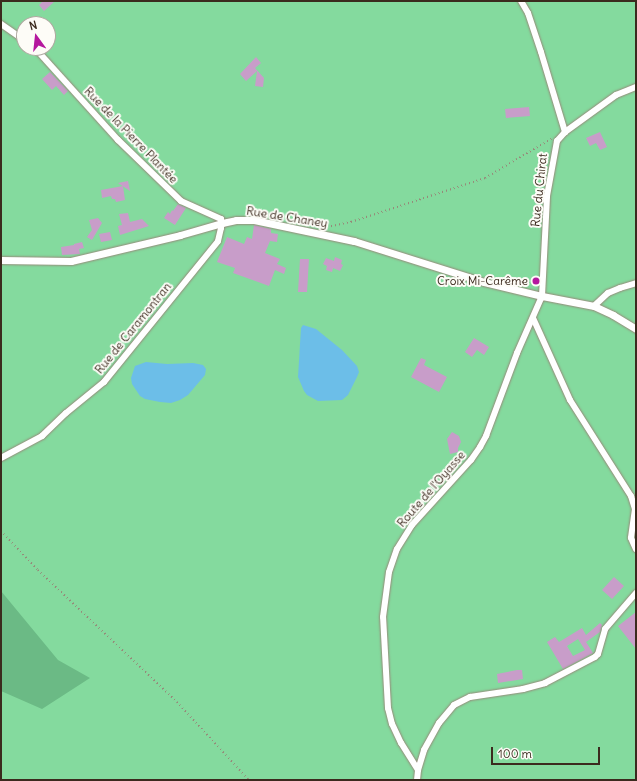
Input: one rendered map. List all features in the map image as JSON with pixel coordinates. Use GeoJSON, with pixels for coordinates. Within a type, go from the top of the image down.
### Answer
{"type":"FeatureCollection","features":[{"type":"Feature","properties":{"kind":"street"},"geometry":{"type":"LineString","coordinates":[[521,1],[528,13],[565,132],[616,95],[636,87]]}},
{"type":"Feature","properties":{"kind":"street"},"geometry":{"type":"LineString","coordinates":[[1,24],[16,34]]}},
{"type":"Feature","properties":{"kind":"street","name":"Rue de la Pierre Plantée"},"geometry":{"type":"LineString","coordinates":[[41,56],[118,140],[181,202],[221,219],[222,223]]}},
{"type":"Feature","properties":{"kind":"street","name":"Rue du Chirat"},"geometry":{"type":"LineString","coordinates":[[542,296],[547,196],[554,150],[557,141],[565,132]]}},
{"type":"Feature","properties":{"kind":"street","name":"Rue de Chaney"},"geometry":{"type":"LineString","coordinates":[[1,260],[61,262],[85,258],[180,235],[222,223],[236,220],[254,220],[332,236],[484,282],[542,296],[594,306],[613,315],[636,329]]}},
{"type":"Feature","properties":{"kind":"street","name":"Rue de Caramontran"},"geometry":{"type":"LineString","coordinates":[[1,458],[42,436],[66,413],[104,382],[218,242],[222,223]]}},
{"type":"Feature","properties":{"kind":"street"},"geometry":{"type":"LineString","coordinates":[[594,306],[608,293],[636,283]]}},
{"type":"Feature","properties":{"kind":"street","name":"Route de l'Oyasse"},"geometry":{"type":"LineString","coordinates":[[418,770],[395,730],[388,708],[383,618],[388,572],[397,548],[412,525],[471,460],[480,447],[486,436],[516,353],[542,296]]}},
{"type":"Feature","properties":{"kind":"street"},"geometry":{"type":"LineString","coordinates":[[533,318],[570,400],[631,496],[635,509],[631,538],[636,549]]}},
{"type":"Feature","properties":{"kind":"street"},"geometry":{"type":"LineString","coordinates":[[417,780],[418,770],[424,750],[431,736],[454,705],[470,697],[522,689],[545,682],[595,657],[598,654],[605,629],[636,593]]}},
{"type":"Feature","properties":{"kind":"path"},"geometry":{"type":"LineString","coordinates":[[324,228],[351,222],[485,178],[553,138]]}},
{"type":"Feature","properties":{"kind":"path"},"geometry":{"type":"LineString","coordinates":[[1,531],[38,570],[178,702],[249,780]]}},
{"type":"Feature","properties":{"kind":"green space"},"geometry":{"type":"Polygon","coordinates":[[[1,1],[636,1],[636,780],[1,780],[1,1]]]}},
{"type":"Feature","properties":{"kind":"green space"},"geometry":{"type":"Polygon","coordinates":[[[1,591],[58,660],[90,678],[42,709],[1,691],[1,591]]]}},
{"type":"Feature","properties":{"kind":"water"},"geometry":{"type":"Polygon","coordinates":[[[303,325],[316,329],[342,350],[357,366],[359,372],[357,377],[348,395],[342,400],[318,401],[307,395],[304,391],[298,377],[301,328],[303,325]]]}},
{"type":"Feature","properties":{"kind":"water"},"geometry":{"type":"Polygon","coordinates":[[[146,362],[167,364],[193,363],[203,365],[206,369],[205,375],[188,395],[180,400],[171,403],[145,399],[140,396],[132,384],[131,378],[135,366],[146,362]]]}},
{"type":"Feature","properties":{"kind":"building"},"geometry":{"type":"Polygon","coordinates":[[[43,1],[55,1],[44,11],[39,5],[43,1]]]}},
{"type":"Feature","properties":{"kind":"building"},"geometry":{"type":"Polygon","coordinates":[[[256,57],[261,63],[255,68],[264,78],[263,87],[255,86],[257,71],[246,81],[240,74],[256,57]]]}},
{"type":"Feature","properties":{"kind":"building"},"geometry":{"type":"Polygon","coordinates":[[[50,72],[68,91],[64,95],[56,86],[52,90],[42,79],[50,72]]]}},
{"type":"Feature","properties":{"kind":"building"},"geometry":{"type":"Polygon","coordinates":[[[529,107],[530,116],[506,118],[505,109],[529,107]]]}},
{"type":"Feature","properties":{"kind":"building"},"geometry":{"type":"Polygon","coordinates":[[[600,132],[607,147],[600,150],[596,143],[590,146],[586,138],[600,132]]]}},
{"type":"Feature","properties":{"kind":"building"},"geometry":{"type":"Polygon","coordinates":[[[128,181],[130,191],[118,183],[128,181]]]}},
{"type":"Feature","properties":{"kind":"building"},"geometry":{"type":"Polygon","coordinates":[[[123,186],[125,200],[116,202],[111,196],[102,198],[101,190],[123,186]]]}},
{"type":"Feature","properties":{"kind":"building"},"geometry":{"type":"Polygon","coordinates":[[[178,204],[186,208],[175,225],[164,218],[168,212],[170,214],[172,210],[173,211],[178,204]]]}},
{"type":"Feature","properties":{"kind":"building"},"geometry":{"type":"Polygon","coordinates":[[[128,213],[130,222],[142,219],[149,226],[120,235],[118,226],[122,225],[119,214],[128,213]]]}},
{"type":"Feature","properties":{"kind":"building"},"geometry":{"type":"Polygon","coordinates":[[[98,218],[102,223],[92,240],[87,237],[92,230],[89,220],[98,218]]]}},
{"type":"Feature","properties":{"kind":"building"},"geometry":{"type":"Polygon","coordinates":[[[254,225],[271,229],[271,233],[278,234],[277,242],[270,241],[265,253],[280,259],[277,264],[286,268],[284,274],[275,270],[269,286],[233,273],[235,268],[217,262],[227,237],[244,244],[247,237],[252,239],[254,225]]]}},
{"type":"Feature","properties":{"kind":"building"},"geometry":{"type":"Polygon","coordinates":[[[110,232],[112,240],[101,242],[99,234],[110,232]]]}},
{"type":"Feature","properties":{"kind":"building"},"geometry":{"type":"Polygon","coordinates":[[[82,242],[84,248],[79,249],[80,254],[62,255],[61,247],[82,242]]]}},
{"type":"Feature","properties":{"kind":"building"},"geometry":{"type":"Polygon","coordinates":[[[335,257],[342,260],[341,264],[343,265],[340,271],[333,268],[332,272],[326,270],[327,266],[323,264],[326,258],[334,261],[335,257]]]}},
{"type":"Feature","properties":{"kind":"building"},"geometry":{"type":"Polygon","coordinates":[[[300,259],[309,259],[307,292],[298,292],[300,259]]]}},
{"type":"Feature","properties":{"kind":"building"},"geometry":{"type":"Polygon","coordinates":[[[474,338],[489,347],[484,355],[477,350],[472,357],[465,352],[474,338]]]}},
{"type":"Feature","properties":{"kind":"building"},"geometry":{"type":"Polygon","coordinates":[[[421,358],[426,360],[424,365],[447,377],[439,392],[411,377],[421,358]]]}},
{"type":"Feature","properties":{"kind":"building"},"geometry":{"type":"Polygon","coordinates":[[[452,432],[459,436],[461,442],[458,452],[450,454],[447,439],[452,432]]]}},
{"type":"Feature","properties":{"kind":"building"},"geometry":{"type":"Polygon","coordinates":[[[614,577],[624,586],[612,599],[602,590],[614,577]]]}},
{"type":"Feature","properties":{"kind":"building"},"geometry":{"type":"Polygon","coordinates":[[[636,612],[636,649],[618,626],[636,612]]]}},
{"type":"Feature","properties":{"kind":"building"},"geometry":{"type":"Polygon","coordinates":[[[600,623],[602,625],[600,632],[586,642],[593,653],[563,669],[547,642],[555,637],[559,642],[582,628],[586,635],[600,623]],[[578,639],[567,646],[573,656],[585,650],[578,639]]]}},
{"type":"Feature","properties":{"kind":"building"},"geometry":{"type":"Polygon","coordinates":[[[522,670],[523,679],[498,683],[497,674],[522,670]]]}},
{"type":"Feature","properties":{"kind":"place","name":"Croix Mi-Carême"},"geometry":{"type":"Point","coordinates":[536,281]}}]}
